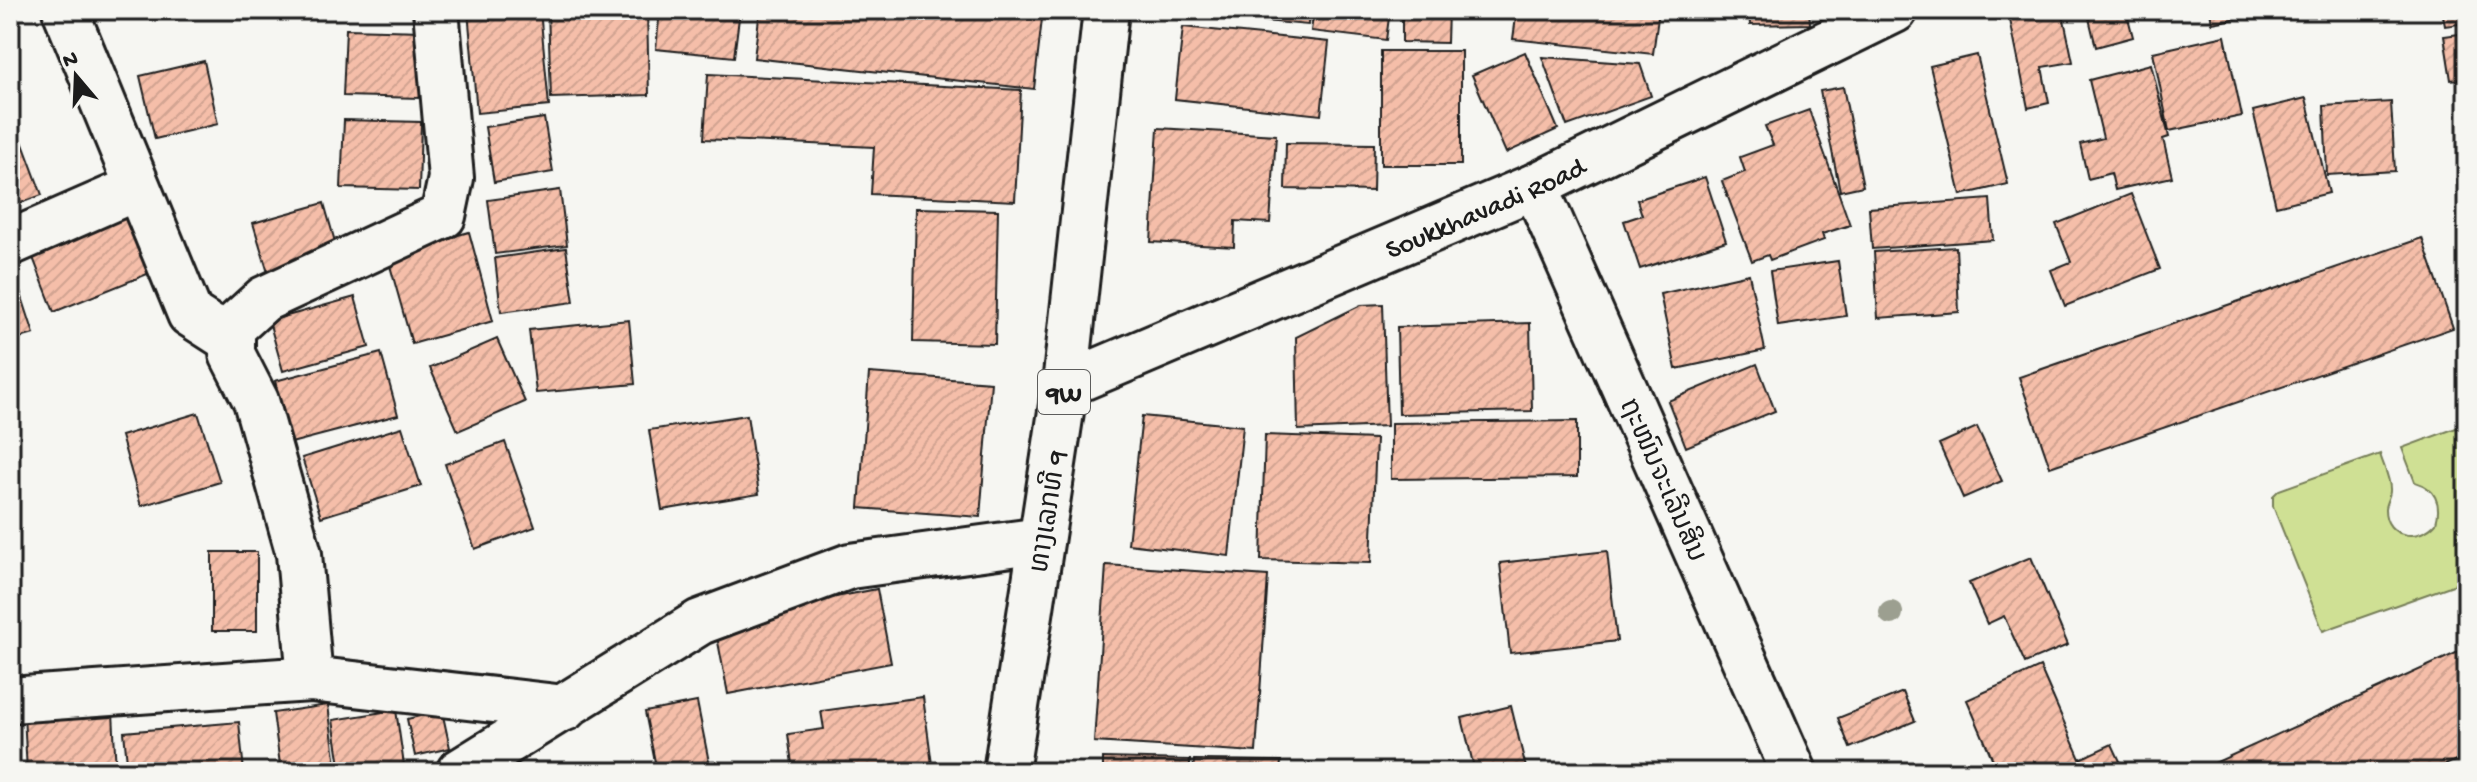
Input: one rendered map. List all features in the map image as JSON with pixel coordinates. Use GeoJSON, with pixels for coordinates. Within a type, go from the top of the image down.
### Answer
{"type":"FeatureCollection","features":[{"type":"Feature","properties":{"kind":"street"},"geometry":{"type":"LineString","coordinates":[[65,10],[190,314],[232,341]]}},
{"type":"Feature","properties":{"kind":"street"},"geometry":{"type":"LineString","coordinates":[[310,679],[299,554],[256,401],[232,354],[232,328],[264,299],[443,216],[451,178],[436,10]]}},
{"type":"Feature","properties":{"kind":"street","name":"ທາງເລກທີ 9"},"geometry":{"type":"LineString","coordinates":[[1006,772],[1065,385],[1106,10]]}},
{"type":"Feature","properties":{"kind":"street","name":"Soukkhavadi Road"},"geometry":{"type":"LineString","coordinates":[[1065,385],[1535,186],[1895,10]]}},
{"type":"Feature","properties":{"kind":"street","name":"ຖະໜົນຈະເລີນສິນ"},"geometry":{"type":"LineString","coordinates":[[1535,186],[1794,772]]}},
{"type":"Feature","properties":{"kind":"street"},"geometry":{"type":"LineString","coordinates":[[10,243],[136,188]]}},
{"type":"Feature","properties":{"kind":"street"},"geometry":{"type":"LineString","coordinates":[[459,772],[700,622],[850,566],[1041,540]]}},
{"type":"Feature","properties":{"kind":"street"},"geometry":{"type":"LineString","coordinates":[[10,700],[310,679],[565,708]]}},
{"type":"Feature","properties":{"kind":"green space"},"geometry":{"type":"Polygon","coordinates":[[[2467,424],[2467,580],[2323,631],[2273,506],[2273,496],[2279,490],[2380,454],[2390,487],[2385,507],[2391,527],[2404,534],[2421,533],[2436,523],[2437,503],[2428,488],[2415,482],[2402,448],[2467,424]]]}},
{"type":"Feature","properties":{"kind":"building"},"geometry":{"type":"Polygon","coordinates":[[[540,10],[549,106],[477,113],[468,11],[540,10]]]}},
{"type":"Feature","properties":{"kind":"building"},"geometry":{"type":"Polygon","coordinates":[[[548,10],[647,10],[649,95],[551,98],[548,10]]]}},
{"type":"Feature","properties":{"kind":"building"},"geometry":{"type":"Polygon","coordinates":[[[660,10],[740,10],[734,57],[656,49],[660,10]]]}},
{"type":"Feature","properties":{"kind":"building"},"geometry":{"type":"Polygon","coordinates":[[[760,10],[1043,10],[1034,89],[754,58],[760,10]]]}},
{"type":"Feature","properties":{"kind":"building"},"geometry":{"type":"Polygon","coordinates":[[[1196,10],[1309,10],[1308,25],[1195,15],[1196,10]]]}},
{"type":"Feature","properties":{"kind":"building"},"geometry":{"type":"Polygon","coordinates":[[[1314,10],[1390,10],[1386,40],[1311,31],[1314,10]]]}},
{"type":"Feature","properties":{"kind":"building"},"geometry":{"type":"Polygon","coordinates":[[[1402,10],[1448,10],[1447,43],[1402,42],[1402,10]]]}},
{"type":"Feature","properties":{"kind":"building"},"geometry":{"type":"Polygon","coordinates":[[[1517,10],[1659,10],[1653,54],[1513,39],[1517,10]]]}},
{"type":"Feature","properties":{"kind":"building"},"geometry":{"type":"Polygon","coordinates":[[[1749,10],[1809,10],[1810,24],[1750,25],[1749,10]]]}},
{"type":"Feature","properties":{"kind":"building"},"geometry":{"type":"Polygon","coordinates":[[[2008,10],[2062,10],[2073,62],[2042,67],[2049,103],[2028,108],[2008,10]]]}},
{"type":"Feature","properties":{"kind":"building"},"geometry":{"type":"Polygon","coordinates":[[[2087,10],[2126,10],[2133,37],[2096,47],[2087,10]]]}},
{"type":"Feature","properties":{"kind":"building"},"geometry":{"type":"Polygon","coordinates":[[[2210,10],[2283,10],[2212,23],[2210,10]]]}},
{"type":"Feature","properties":{"kind":"building"},"geometry":{"type":"Polygon","coordinates":[[[2442,10],[2467,10],[2467,23],[2445,26],[2442,10]]]}},
{"type":"Feature","properties":{"kind":"building"},"geometry":{"type":"Polygon","coordinates":[[[1183,27],[1329,42],[1321,115],[1175,99],[1183,27]]]}},
{"type":"Feature","properties":{"kind":"building"},"geometry":{"type":"Polygon","coordinates":[[[346,29],[423,31],[421,98],[343,96],[346,29]]]}},
{"type":"Feature","properties":{"kind":"building"},"geometry":{"type":"Polygon","coordinates":[[[2467,33],[2467,78],[2451,80],[2444,36],[2467,33]]]}},
{"type":"Feature","properties":{"kind":"building"},"geometry":{"type":"Polygon","coordinates":[[[2225,36],[2242,116],[2169,131],[2153,52],[2225,36]]]}},
{"type":"Feature","properties":{"kind":"building"},"geometry":{"type":"Polygon","coordinates":[[[1381,51],[1461,51],[1461,165],[1381,165],[1381,51]]]}},
{"type":"Feature","properties":{"kind":"building"},"geometry":{"type":"Polygon","coordinates":[[[1525,52],[1558,129],[1506,153],[1472,75],[1525,52]]]}},
{"type":"Feature","properties":{"kind":"building"},"geometry":{"type":"Polygon","coordinates":[[[1977,55],[2008,184],[1961,195],[1930,66],[1977,55]]]}},
{"type":"Feature","properties":{"kind":"building"},"geometry":{"type":"Polygon","coordinates":[[[1542,57],[1640,64],[1651,96],[1567,126],[1542,57]]]}},
{"type":"Feature","properties":{"kind":"building"},"geometry":{"type":"Polygon","coordinates":[[[204,61],[218,124],[155,139],[140,76],[204,61]]]}},
{"type":"Feature","properties":{"kind":"building"},"geometry":{"type":"Polygon","coordinates":[[[2151,64],[2169,137],[2163,139],[2172,177],[2115,190],[2111,173],[2088,179],[2080,144],[2103,138],[2089,80],[2151,64]]]}},
{"type":"Feature","properties":{"kind":"building"},"geometry":{"type":"Polygon","coordinates":[[[708,74],[1021,90],[1015,201],[871,194],[874,147],[704,139],[708,74]]]}},
{"type":"Feature","properties":{"kind":"building"},"geometry":{"type":"Polygon","coordinates":[[[1843,87],[1863,186],[1840,191],[1820,91],[1843,87]]]}},
{"type":"Feature","properties":{"kind":"building"},"geometry":{"type":"Polygon","coordinates":[[[2306,98],[2329,193],[2276,206],[2253,111],[2306,98]]]}},
{"type":"Feature","properties":{"kind":"building"},"geometry":{"type":"Polygon","coordinates":[[[2391,102],[2395,171],[2327,175],[2324,106],[2391,102]]]}},
{"type":"Feature","properties":{"kind":"building"},"geometry":{"type":"Polygon","coordinates":[[[10,109],[42,195],[10,207],[10,109]]]}},
{"type":"Feature","properties":{"kind":"building"},"geometry":{"type":"Polygon","coordinates":[[[1809,110],[1850,225],[1822,234],[1824,240],[1770,260],[1768,255],[1752,261],[1722,181],[1745,172],[1740,157],[1773,145],[1765,126],[1809,110]]]}},
{"type":"Feature","properties":{"kind":"building"},"geometry":{"type":"Polygon","coordinates":[[[544,118],[553,172],[494,182],[485,127],[544,118]]]}},
{"type":"Feature","properties":{"kind":"building"},"geometry":{"type":"Polygon","coordinates":[[[344,120],[421,122],[419,190],[341,188],[344,120]]]}},
{"type":"Feature","properties":{"kind":"building"},"geometry":{"type":"Polygon","coordinates":[[[1158,128],[1276,135],[1270,223],[1235,221],[1234,247],[1151,242],[1158,128]]]}},
{"type":"Feature","properties":{"kind":"building"},"geometry":{"type":"Polygon","coordinates":[[[1286,143],[1374,144],[1373,191],[1285,189],[1286,143]]]}},
{"type":"Feature","properties":{"kind":"building"},"geometry":{"type":"Polygon","coordinates":[[[1705,177],[1726,241],[1640,269],[1624,221],[1642,215],[1637,200],[1705,177]]]}},
{"type":"Feature","properties":{"kind":"building"},"geometry":{"type":"Polygon","coordinates":[[[560,190],[567,245],[495,254],[488,200],[560,190]]]}},
{"type":"Feature","properties":{"kind":"building"},"geometry":{"type":"Polygon","coordinates":[[[2131,194],[2160,269],[2065,306],[2051,270],[2071,262],[2056,224],[2131,194]]]}},
{"type":"Feature","properties":{"kind":"building"},"geometry":{"type":"Polygon","coordinates":[[[1990,199],[1993,240],[1872,249],[1869,208],[1990,199]]]}},
{"type":"Feature","properties":{"kind":"building"},"geometry":{"type":"Polygon","coordinates":[[[324,203],[339,256],[269,276],[253,223],[324,203]]]}},
{"type":"Feature","properties":{"kind":"building"},"geometry":{"type":"Polygon","coordinates":[[[123,204],[150,273],[54,312],[27,242],[123,204]]]}},
{"type":"Feature","properties":{"kind":"building"},"geometry":{"type":"Polygon","coordinates":[[[916,208],[998,210],[995,344],[913,342],[916,208]]]}},
{"type":"Feature","properties":{"kind":"building"},"geometry":{"type":"Polygon","coordinates":[[[469,232],[493,321],[412,344],[387,255],[469,232]]]}},
{"type":"Feature","properties":{"kind":"building"},"geometry":{"type":"Polygon","coordinates":[[[2422,238],[2453,328],[2050,467],[2019,377],[2422,238]]]}},
{"type":"Feature","properties":{"kind":"building"},"geometry":{"type":"Polygon","coordinates":[[[1956,247],[1959,312],[1878,318],[1874,252],[1956,247]]]}},
{"type":"Feature","properties":{"kind":"building"},"geometry":{"type":"Polygon","coordinates":[[[566,248],[574,302],[501,312],[495,258],[566,248]]]}},
{"type":"Feature","properties":{"kind":"building"},"geometry":{"type":"Polygon","coordinates":[[[10,260],[34,334],[10,341],[10,260]]]}},
{"type":"Feature","properties":{"kind":"building"},"geometry":{"type":"Polygon","coordinates":[[[1838,261],[1846,316],[1778,326],[1770,271],[1838,261]]]}},
{"type":"Feature","properties":{"kind":"building"},"geometry":{"type":"Polygon","coordinates":[[[1749,274],[1765,350],[1676,369],[1660,294],[1749,274]]]}},
{"type":"Feature","properties":{"kind":"building"},"geometry":{"type":"Polygon","coordinates":[[[355,297],[369,347],[283,371],[269,321],[355,297]]]}},
{"type":"Feature","properties":{"kind":"building"},"geometry":{"type":"Polygon","coordinates":[[[1383,304],[1387,426],[1298,430],[1296,337],[1361,305],[1383,304]]]}},
{"type":"Feature","properties":{"kind":"building"},"geometry":{"type":"Polygon","coordinates":[[[629,320],[635,384],[536,393],[529,330],[629,320]]]}},
{"type":"Feature","properties":{"kind":"building"},"geometry":{"type":"Polygon","coordinates":[[[1530,323],[1532,411],[1399,414],[1397,327],[1530,323]]]}},
{"type":"Feature","properties":{"kind":"building"},"geometry":{"type":"Polygon","coordinates":[[[497,339],[525,402],[458,431],[430,368],[497,339]]]}},
{"type":"Feature","properties":{"kind":"building"},"geometry":{"type":"Polygon","coordinates":[[[381,353],[398,415],[291,443],[275,381],[381,353]]]}},
{"type":"Feature","properties":{"kind":"building"},"geometry":{"type":"Polygon","coordinates":[[[1757,364],[1775,411],[1686,447],[1668,401],[1757,364]]]}},
{"type":"Feature","properties":{"kind":"building"},"geometry":{"type":"Polygon","coordinates":[[[869,373],[991,382],[980,517],[859,508],[869,373]]]}},
{"type":"Feature","properties":{"kind":"building"},"geometry":{"type":"Polygon","coordinates":[[[198,413],[220,482],[141,506],[121,436],[198,413]]]}},
{"type":"Feature","properties":{"kind":"building"},"geometry":{"type":"Polygon","coordinates":[[[747,415],[759,494],[662,510],[649,430],[747,415]]]}},
{"type":"Feature","properties":{"kind":"building"},"geometry":{"type":"Polygon","coordinates":[[[1142,416],[1243,426],[1229,556],[1128,544],[1142,416]]]}},
{"type":"Feature","properties":{"kind":"building"},"geometry":{"type":"Polygon","coordinates":[[[1577,421],[1577,477],[1391,479],[1391,423],[1577,421]]]}},
{"type":"Feature","properties":{"kind":"building"},"geometry":{"type":"Polygon","coordinates":[[[402,427],[421,486],[321,517],[302,458],[402,427]]]}},
{"type":"Feature","properties":{"kind":"building"},"geometry":{"type":"Polygon","coordinates":[[[1977,427],[2002,481],[1963,498],[1939,444],[1977,427]]]}},
{"type":"Feature","properties":{"kind":"building"},"geometry":{"type":"Polygon","coordinates":[[[1265,435],[1376,439],[1371,563],[1261,560],[1265,435]]]}},
{"type":"Feature","properties":{"kind":"building"},"geometry":{"type":"Polygon","coordinates":[[[505,442],[535,527],[475,549],[445,464],[505,442]]]}},
{"type":"Feature","properties":{"kind":"building"},"geometry":{"type":"Polygon","coordinates":[[[1607,551],[1617,641],[1510,653],[1500,563],[1607,551]]]}},
{"type":"Feature","properties":{"kind":"building"},"geometry":{"type":"Polygon","coordinates":[[[212,552],[257,552],[257,631],[212,631],[212,552]]]}},
{"type":"Feature","properties":{"kind":"building"},"geometry":{"type":"Polygon","coordinates":[[[2031,557],[2068,645],[2025,663],[2004,616],[1987,624],[1969,583],[2031,557]]]}},
{"type":"Feature","properties":{"kind":"building"},"geometry":{"type":"Polygon","coordinates":[[[1106,565],[1268,576],[1256,752],[1094,742],[1106,565]]]}},
{"type":"Feature","properties":{"kind":"building"},"geometry":{"type":"Polygon","coordinates":[[[877,589],[891,663],[728,694],[714,621],[877,589]]]}},
{"type":"Feature","properties":{"kind":"building"},"geometry":{"type":"Polygon","coordinates":[[[2467,648],[2467,755],[2430,772],[2195,772],[2467,648]]]}},
{"type":"Feature","properties":{"kind":"building"},"geometry":{"type":"Polygon","coordinates":[[[2040,667],[2080,759],[2112,744],[2125,772],[1998,772],[1967,700],[2040,667]]]}},
{"type":"Feature","properties":{"kind":"building"},"geometry":{"type":"Polygon","coordinates":[[[1903,692],[1915,721],[1850,748],[1838,718],[1903,692]]]}},
{"type":"Feature","properties":{"kind":"building"},"geometry":{"type":"Polygon","coordinates":[[[923,697],[933,772],[793,772],[788,734],[824,729],[821,711],[923,697]]]}},
{"type":"Feature","properties":{"kind":"building"},"geometry":{"type":"Polygon","coordinates":[[[697,702],[711,772],[657,772],[645,712],[697,702]]]}},
{"type":"Feature","properties":{"kind":"building"},"geometry":{"type":"Polygon","coordinates":[[[328,705],[337,772],[281,772],[273,713],[328,705]]]}},
{"type":"Feature","properties":{"kind":"building"},"geometry":{"type":"Polygon","coordinates":[[[1511,706],[1527,772],[1475,772],[1462,718],[1511,706]]]}},
{"type":"Feature","properties":{"kind":"building"},"geometry":{"type":"Polygon","coordinates":[[[396,710],[405,772],[341,772],[333,720],[396,710]]]}},
{"type":"Feature","properties":{"kind":"building"},"geometry":{"type":"Polygon","coordinates":[[[442,711],[450,748],[415,756],[407,719],[442,711]]]}},
{"type":"Feature","properties":{"kind":"building"},"geometry":{"type":"Polygon","coordinates":[[[113,712],[116,772],[27,772],[24,714],[113,712]]]}},
{"type":"Feature","properties":{"kind":"building"},"geometry":{"type":"Polygon","coordinates":[[[239,722],[244,772],[128,772],[124,732],[239,722]]]}},
{"type":"Feature","properties":{"kind":"building"},"geometry":{"type":"Polygon","coordinates":[[[1103,758],[1190,760],[1190,772],[1103,772],[1103,758]]]}},
{"type":"Feature","properties":{"kind":"building"},"geometry":{"type":"Polygon","coordinates":[[[1194,760],[1281,761],[1280,772],[1193,772],[1194,760]]]}}]}
